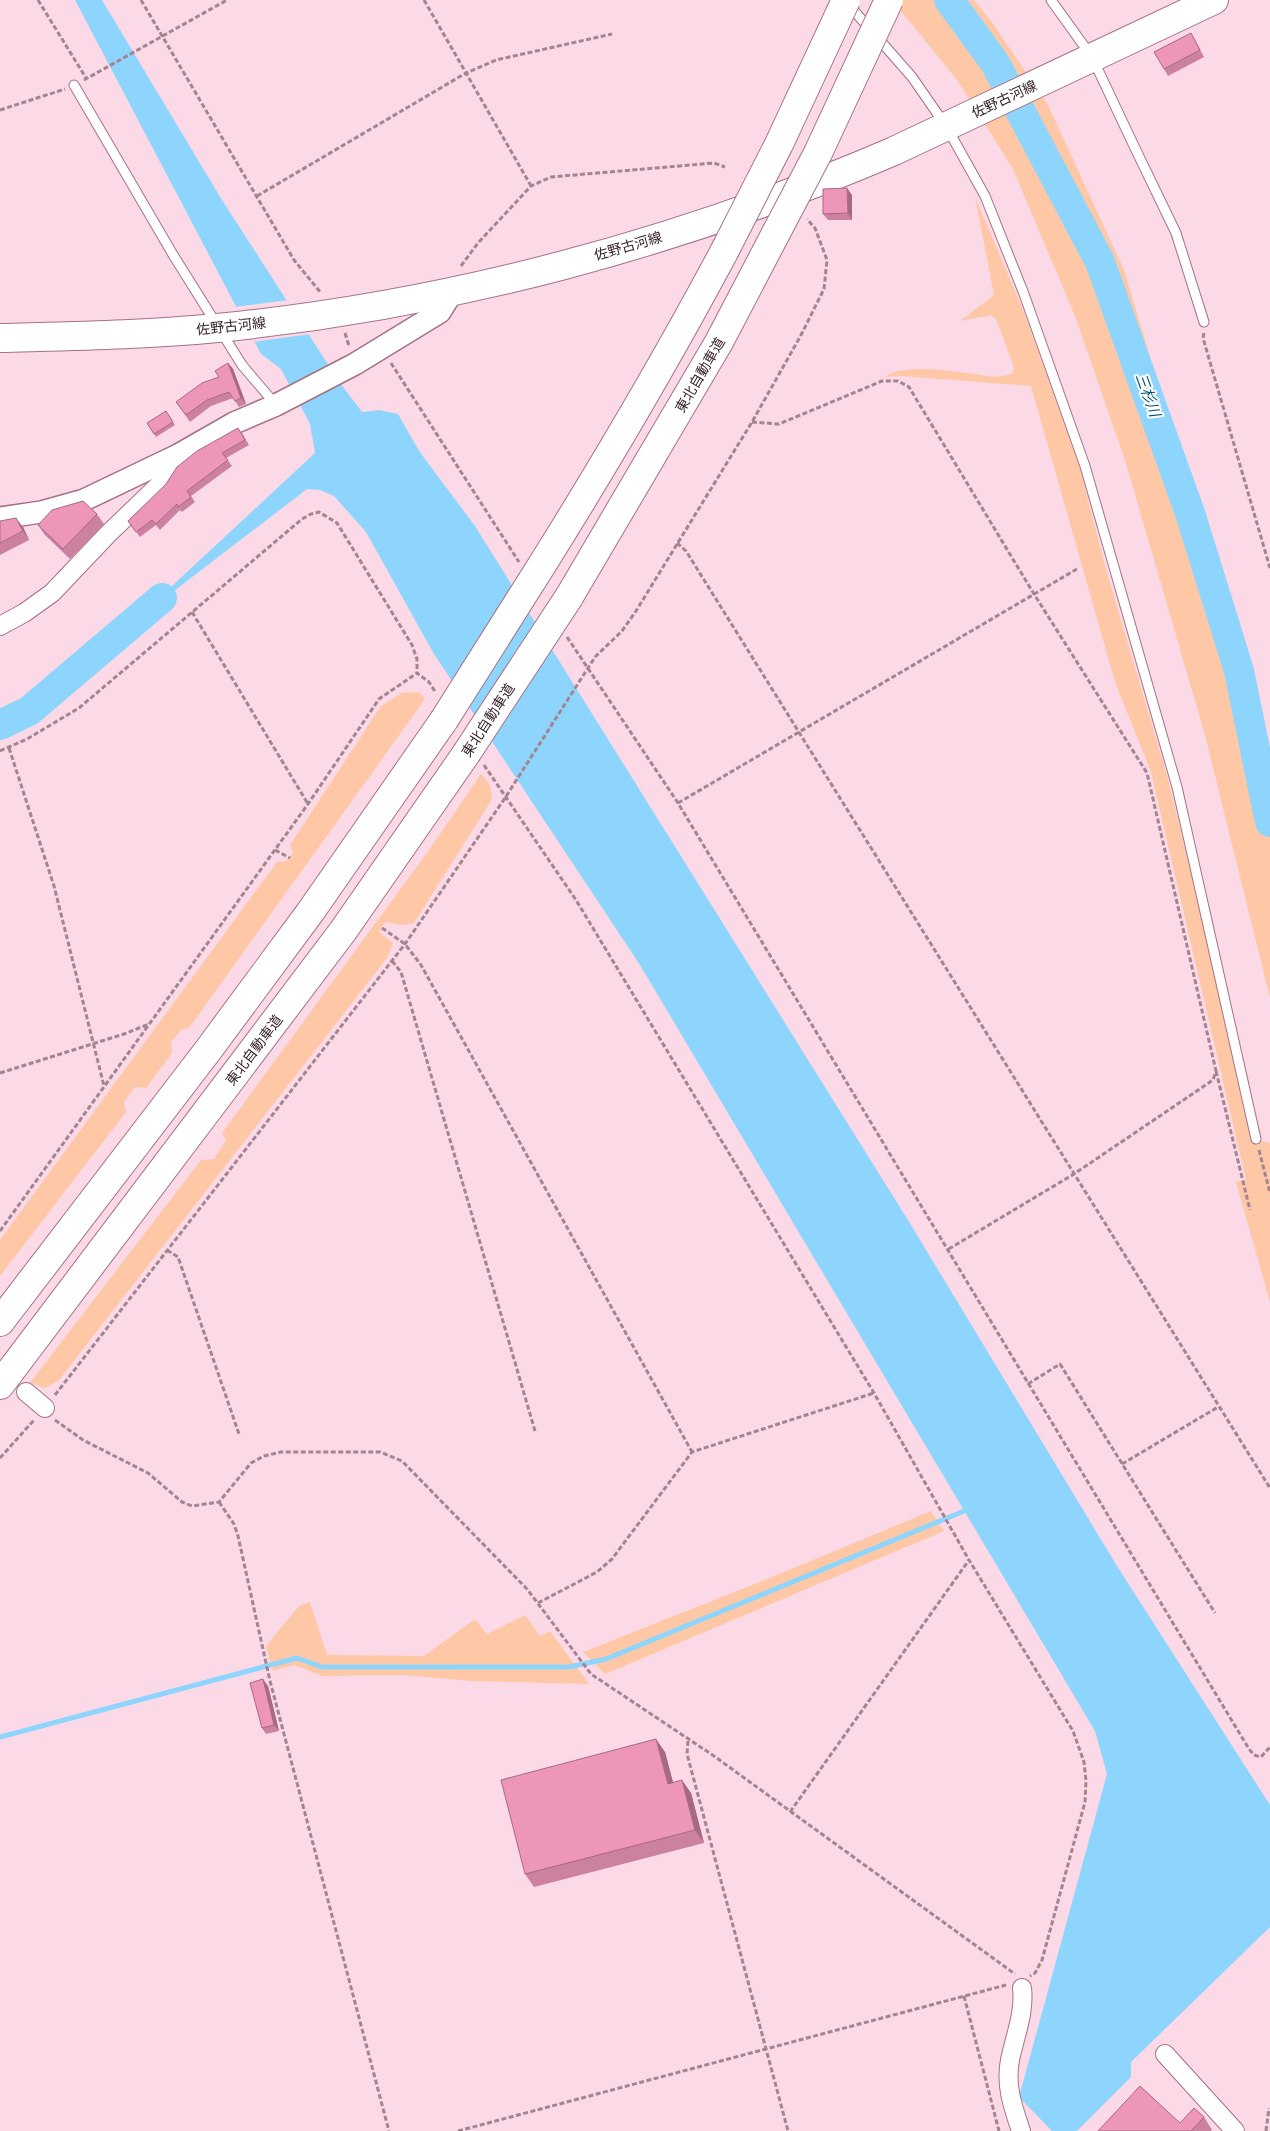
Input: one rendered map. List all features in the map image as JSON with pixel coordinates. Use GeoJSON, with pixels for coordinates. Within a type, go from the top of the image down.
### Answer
{"type":"FeatureCollection","features":[{"type":"Feature","properties":{"kind":"main road"},"geometry":{"type":"LineString","coordinates":[[0,1322],[237,1011],[310,911],[442,709],[532,562],[618,441],[724,252],[779,144],[846,0]]}},
{"type":"Feature","properties":{"kind":"main road","name":"東北自動車道"},"geometry":{"type":"LineString","coordinates":[[13,1388],[343,931],[474,759],[719,342],[822,144],[889,0]]}},
{"type":"Feature","properties":{"kind":"main road","name":"佐野古河線"},"geometry":{"type":"LineString","coordinates":[[0,338],[227,327],[328,314],[453,291],[544,270],[639,244],[786,195],[860,166],[1214,0]]}},
{"type":"Feature","properties":{"kind":"street"},"geometry":{"type":"LineString","coordinates":[[0,518],[42,512],[84,500],[178,455],[234,422],[276,405],[346,369],[440,312],[453,291]]}},
{"type":"Feature","properties":{"kind":"street"},"geometry":{"type":"LineString","coordinates":[[0,626],[24,614],[52,593],[108,534],[162,482],[178,455]]}},
{"type":"Feature","properties":{"kind":"street"},"geometry":{"type":"LineString","coordinates":[[13,1388],[44,1408]]}},
{"type":"Feature","properties":{"kind":"street"},"geometry":{"type":"LineString","coordinates":[[1019,1981],[1024,2001],[1010,2062],[1008,2080],[1010,2100],[1021,2131]]}},
{"type":"Feature","properties":{"kind":"street"},"geometry":{"type":"LineString","coordinates":[[1165,2054],[1235,2131]]}},
{"type":"Feature","properties":{"kind":"lane"},"geometry":{"type":"LineString","coordinates":[[846,0],[912,77],[949,125],[1009,252],[1085,466],[1177,787],[1256,1139]]}},
{"type":"Feature","properties":{"kind":"lane"},"geometry":{"type":"LineString","coordinates":[[1051,0],[1088,59],[1176,233],[1204,322]]}},
{"type":"Feature","properties":{"kind":"lane"},"geometry":{"type":"LineString","coordinates":[[74,85],[172,253],[227,327],[242,364],[276,405]]}},
{"type":"Feature","properties":{"kind":"path"},"geometry":{"type":"LineString","coordinates":[[38,0],[86,78]]}},
{"type":"Feature","properties":{"kind":"path"},"geometry":{"type":"LineString","coordinates":[[142,0],[294,260],[316,287],[328,314],[346,335],[346,369]]}},
{"type":"Feature","properties":{"kind":"path"},"geometry":{"type":"LineString","coordinates":[[0,110],[74,85],[227,0]]}},
{"type":"Feature","properties":{"kind":"path"},"geometry":{"type":"LineString","coordinates":[[424,0],[531,186]]}},
{"type":"Feature","properties":{"kind":"path"},"geometry":{"type":"LineString","coordinates":[[256,196],[466,73],[496,60],[612,34]]}},
{"type":"Feature","properties":{"kind":"path"},"geometry":{"type":"LineString","coordinates":[[453,291],[461,267],[478,243],[531,186],[551,177],[714,163],[725,167]]}},
{"type":"Feature","properties":{"kind":"path"},"geometry":{"type":"LineString","coordinates":[[0,1458],[44,1408],[405,944],[505,798],[583,679],[595,657],[622,631],[677,543],[752,422],[800,337],[824,288],[827,260],[815,228],[786,195]]}},
{"type":"Feature","properties":{"kind":"path"},"geometry":{"type":"LineString","coordinates":[[1204,322],[1203,338],[1270,568]]}},
{"type":"Feature","properties":{"kind":"path"},"geometry":{"type":"LineString","coordinates":[[381,348],[532,562]]}},
{"type":"Feature","properties":{"kind":"path"},"geometry":{"type":"LineString","coordinates":[[752,422],[779,424],[882,381],[898,381],[909,387],[1034,594],[1147,772],[1250,1210]]}},
{"type":"Feature","properties":{"kind":"path"},"geometry":{"type":"LineString","coordinates":[[0,751],[56,724],[79,708],[302,519],[319,512],[337,523],[412,645],[417,659],[417,673]]}},
{"type":"Feature","properties":{"kind":"path"},"geometry":{"type":"LineString","coordinates":[[677,543],[686,551],[800,732],[1270,1488]]}},
{"type":"Feature","properties":{"kind":"path"},"geometry":{"type":"LineString","coordinates":[[678,803],[1077,568]]}},
{"type":"Feature","properties":{"kind":"path"},"geometry":{"type":"LineString","coordinates":[[192,612],[308,804]]}},
{"type":"Feature","properties":{"kind":"path"},"geometry":{"type":"LineString","coordinates":[[562,629],[678,803],[1249,1749],[1254,1755],[1261,1757],[1270,1747]]}},
{"type":"Feature","properties":{"kind":"path"},"geometry":{"type":"LineString","coordinates":[[417,673],[429,682],[442,709]]}},
{"type":"Feature","properties":{"kind":"path"},"geometry":{"type":"LineString","coordinates":[[0,1231],[308,804],[379,699],[417,673]]}},
{"type":"Feature","properties":{"kind":"path"},"geometry":{"type":"LineString","coordinates":[[8,748],[54,886],[104,1086]]}},
{"type":"Feature","properties":{"kind":"path"},"geometry":{"type":"LineString","coordinates":[[458,2131],[1019,1981],[1035,1973],[1042,1960],[1085,1802],[1086,1781],[1084,1762],[1073,1731],[969,1560],[874,1393],[576,900],[505,798],[474,759]]}},
{"type":"Feature","properties":{"kind":"path"},"geometry":{"type":"LineString","coordinates":[[275,850],[290,858]]}},
{"type":"Feature","properties":{"kind":"path"},"geometry":{"type":"LineString","coordinates":[[382,928],[405,944],[426,974],[692,1452]]}},
{"type":"Feature","properties":{"kind":"path"},"geometry":{"type":"LineString","coordinates":[[392,961],[401,972],[535,1431]]}},
{"type":"Feature","properties":{"kind":"path"},"geometry":{"type":"LineString","coordinates":[[0,1072],[150,1024]]}},
{"type":"Feature","properties":{"kind":"path"},"geometry":{"type":"LineString","coordinates":[[947,1250],[1074,1174],[1213,1080],[1216,1071]]}},
{"type":"Feature","properties":{"kind":"path"},"geometry":{"type":"LineString","coordinates":[[1256,1139],[1270,1193]]}},
{"type":"Feature","properties":{"kind":"path"},"geometry":{"type":"LineString","coordinates":[[167,1250],[178,1257],[239,1434]]}},
{"type":"Feature","properties":{"kind":"path"},"geometry":{"type":"LineString","coordinates":[[1028,1384],[1060,1364],[1215,1614]]}},
{"type":"Feature","properties":{"kind":"path"},"geometry":{"type":"LineString","coordinates":[[538,1603],[597,1572],[612,1559],[692,1452],[874,1393]]}},
{"type":"Feature","properties":{"kind":"path"},"geometry":{"type":"LineString","coordinates":[[1122,1464],[1218,1407]]}},
{"type":"Feature","properties":{"kind":"path"},"geometry":{"type":"LineString","coordinates":[[44,1408],[57,1421],[83,1440],[148,1473],[182,1502],[192,1506],[219,1502],[251,1463],[264,1456],[281,1452],[380,1452],[402,1461],[527,1589],[592,1674],[688,1741],[714,1756],[1013,1972],[1019,1981]]}},
{"type":"Feature","properties":{"kind":"path"},"geometry":{"type":"LineString","coordinates":[[219,1502],[234,1524],[238,1536],[270,1681],[389,2131]]}},
{"type":"Feature","properties":{"kind":"path"},"geometry":{"type":"LineString","coordinates":[[790,1812],[969,1560]]}},
{"type":"Feature","properties":{"kind":"path"},"geometry":{"type":"LineString","coordinates":[[688,1741],[687,1754],[788,2131]]}},
{"type":"Feature","properties":{"kind":"path"},"geometry":{"type":"LineString","coordinates":[[964,1996],[999,2131]]}},
{"type":"Feature","properties":{"kind":"path"},"geometry":{"type":"LineString","coordinates":[[1266,2131],[1270,2108]]}},
{"type":"Feature","properties":{"kind":"shaded area"},"geometry":{"type":"Polygon","coordinates":[[[892,0],[974,0],[991,21],[1047,103],[1124,270],[1270,763],[1270,998],[1205,735],[1125,460],[1075,316],[1013,169],[958,81],[892,0]]]}},
{"type":"Feature","properties":{"kind":"shaded area"},"geometry":{"type":"Polygon","coordinates":[[[975,197],[1024,312],[1080,468],[1104,562],[1168,779],[1256,1139],[1270,1143],[1270,1302],[1236,1182],[1246,1180],[1151,772],[1115,682],[1031,386],[901,376],[885,377],[903,370],[915,369],[994,376],[1013,373],[1014,367],[996,319],[991,315],[960,321],[994,295],[975,197]]]}},
{"type":"Feature","properties":{"kind":"shaded area"},"geometry":{"type":"Polygon","coordinates":[[[419,692],[425,699],[189,1028],[181,1030],[171,1042],[172,1053],[146,1088],[135,1087],[124,1102],[126,1112],[0,1276],[0,1240],[277,862],[286,861],[293,853],[290,845],[381,706],[402,693],[419,692]]]}},
{"type":"Feature","properties":{"kind":"shaded area"},"geometry":{"type":"Polygon","coordinates":[[[481,774],[489,785],[492,799],[414,923],[403,925],[385,922],[379,932],[393,943],[387,958],[59,1380],[45,1388],[30,1383],[201,1160],[214,1159],[226,1140],[222,1133],[429,850],[481,774]]]}},
{"type":"Feature","properties":{"kind":"shaded area"},"geometry":{"type":"Polygon","coordinates":[[[931,1511],[944,1531],[605,1674],[583,1652],[760,1582],[931,1511]]]}},
{"type":"Feature","properties":{"kind":"shaded area"},"geometry":{"type":"Polygon","coordinates":[[[310,1602],[327,1655],[424,1656],[475,1619],[487,1634],[525,1615],[540,1636],[550,1631],[589,1684],[471,1681],[404,1675],[322,1676],[294,1665],[273,1671],[266,1646],[299,1606],[310,1602]]]}},
{"type":"Feature","properties":{"kind":"water"},"geometry":{"type":"Polygon","coordinates":[[[75,0],[102,0],[222,200],[340,383],[362,412],[379,410],[398,414],[419,451],[475,526],[911,1225],[1117,1566],[1270,1805],[1270,1927],[1131,2062],[1131,2077],[1077,2131],[1052,2131],[1019,2097],[1107,1774],[1095,1731],[640,965],[434,654],[366,532],[334,496],[320,490],[307,489],[131,624],[315,453],[310,424],[281,369],[261,354],[75,0]]]}},
{"type":"Feature","properties":{"kind":"pier"},"geometry":{"type":"Polygon","coordinates":[[[289,300],[311,334],[252,342],[234,307],[289,300]]]}},
{"type":"Feature","properties":{"kind":"building"},"geometry":{"type":"Polygon","coordinates":[[[1191,33],[1200,50],[1164,69],[1154,52],[1191,33]]]}},
{"type":"Feature","properties":{"kind":"building"},"geometry":{"type":"Polygon","coordinates":[[[847,188],[848,213],[823,214],[823,189],[847,188]]]}},
{"type":"Feature","properties":{"kind":"building"},"geometry":{"type":"Polygon","coordinates":[[[228,363],[241,398],[235,401],[229,392],[207,400],[186,415],[176,402],[202,383],[219,377],[215,371],[228,363]]]}},
{"type":"Feature","properties":{"kind":"building"},"geometry":{"type":"Polygon","coordinates":[[[166,411],[173,422],[154,434],[147,423],[166,411]]]}},
{"type":"Feature","properties":{"kind":"building"},"geometry":{"type":"Polygon","coordinates":[[[238,428],[245,440],[222,453],[228,460],[187,491],[191,497],[178,507],[177,504],[156,524],[152,520],[136,532],[128,521],[166,484],[177,467],[197,451],[238,428]]]}},
{"type":"Feature","properties":{"kind":"building"},"geometry":{"type":"Polygon","coordinates":[[[83,501],[97,514],[63,549],[38,525],[52,510],[83,501]]]}},
{"type":"Feature","properties":{"kind":"building"},"geometry":{"type":"Polygon","coordinates":[[[16,518],[23,531],[0,543],[0,521],[16,518]]]}},
{"type":"Feature","properties":{"kind":"building"},"geometry":{"type":"Polygon","coordinates":[[[263,1679],[274,1725],[262,1728],[250,1683],[263,1679]]]}},
{"type":"Feature","properties":{"kind":"building"},"geometry":{"type":"Polygon","coordinates":[[[656,1739],[668,1784],[682,1780],[695,1830],[525,1874],[501,1780],[656,1739]]]}},
{"type":"Feature","properties":{"kind":"building"},"geometry":{"type":"Polygon","coordinates":[[[1140,2086],[1180,2123],[1194,2108],[1204,2117],[1191,2131],[1098,2131],[1140,2086]]]}},
{"type":"Feature","properties":{"kind":"waterway","name":"三杉川"},"geometry":{"type":"LineString","coordinates":[[949,0],[995,63],[1100,262],[1190,513],[1239,671],[1270,822]]}},
{"type":"Feature","properties":{"kind":"waterway"},"geometry":{"type":"LineString","coordinates":[[0,725],[29,711],[162,598]]}},
{"type":"Feature","properties":{"kind":"waterway"},"geometry":{"type":"LineString","coordinates":[[0,1737],[297,1658],[322,1667],[569,1667],[606,1659],[969,1509]]}}]}
